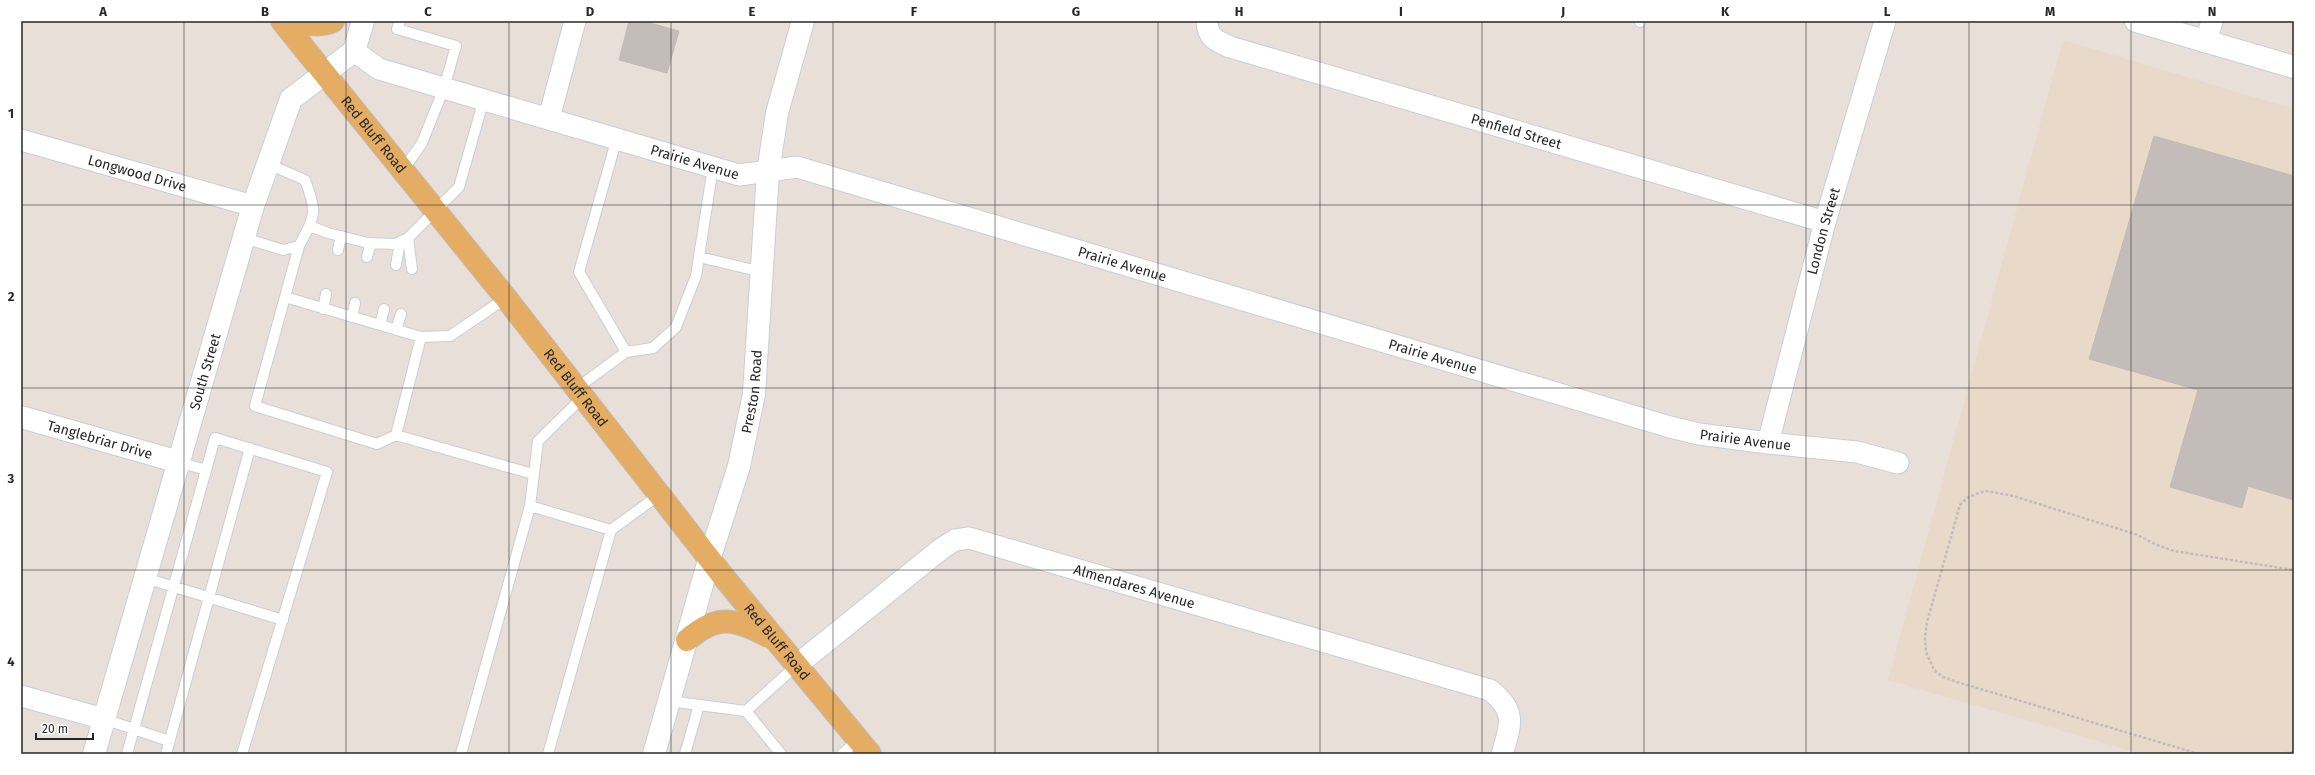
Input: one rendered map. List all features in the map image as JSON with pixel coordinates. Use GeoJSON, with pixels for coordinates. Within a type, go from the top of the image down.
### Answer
{"type":"FeatureCollection","features":[{"type":"Feature","properties":{"kind":"main road","name":"Red Bluff Road"},"geometry":{"type":"LineString","coordinates":[[282,21],[506,298],[709,560],[864,747]]}},
{"type":"Feature","properties":{"kind":"main road"},"geometry":{"type":"LineString","coordinates":[[298,21],[305,24],[328,24],[333,21]]}},
{"type":"Feature","properties":{"kind":"main road"},"geometry":{"type":"LineString","coordinates":[[354,51],[363,21]]}},
{"type":"Feature","properties":{"kind":"main road","name":"Preston Road"},"geometry":{"type":"LineString","coordinates":[[654,754],[670,702],[709,560],[739,466],[754,394],[768,172],[777,113],[803,21]]}},
{"type":"Feature","properties":{"kind":"main road"},"geometry":{"type":"LineString","coordinates":[[2136,21],[2294,68]]}},
{"type":"Feature","properties":{"kind":"main road","name":"South Street"},"geometry":{"type":"LineString","coordinates":[[94,754],[244,238],[291,99],[354,51]]}},
{"type":"Feature","properties":{"kind":"main road","name":"Tanglebriar Drive"},"geometry":{"type":"LineString","coordinates":[[21,417],[179,462]]}},
{"type":"Feature","properties":{"kind":"main road"},"geometry":{"type":"LineString","coordinates":[[687,640],[702,627],[722,621],[744,623],[775,639]]}},
{"type":"Feature","properties":{"kind":"street"},"geometry":{"type":"LineString","coordinates":[[549,118],[576,21]]}},
{"type":"Feature","properties":{"kind":"street","name":"London Street"},"geometry":{"type":"LineString","coordinates":[[1768,443],[1825,222],[1885,21]]}},
{"type":"Feature","properties":{"kind":"street"},"geometry":{"type":"LineString","coordinates":[[2206,42],[2212,21]]}},
{"type":"Feature","properties":{"kind":"street","name":"Penfield Street"},"geometry":{"type":"LineString","coordinates":[[1208,29],[1218,42],[1230,47],[1825,222]]}},
{"type":"Feature","properties":{"kind":"street","name":"Prairie Avenue"},"geometry":{"type":"LineString","coordinates":[[354,51],[379,69],[739,175],[797,167],[1670,427],[1699,434],[1857,452],[1898,463]]}},
{"type":"Feature","properties":{"kind":"street","name":"Longwood Drive"},"geometry":{"type":"LineString","coordinates":[[21,140],[254,206]]}},
{"type":"Feature","properties":{"kind":"street","name":"Almendares Avenue"},"geometry":{"type":"LineString","coordinates":[[797,665],[940,548],[956,540],[969,538],[1490,690],[1503,700],[1509,714],[1510,730],[1502,754]]}},
{"type":"Feature","properties":{"kind":"street"},"geometry":{"type":"LineString","coordinates":[[21,696],[104,719]]}},
{"type":"Feature","properties":{"kind":"lane"},"geometry":{"type":"LineString","coordinates":[[400,21],[397,29],[456,46],[444,88],[422,143],[403,170]]}},
{"type":"Feature","properties":{"kind":"lane"},"geometry":{"type":"LineString","coordinates":[[310,226],[341,236],[371,243],[396,244],[404,240],[436,211],[459,187],[484,99]]}},
{"type":"Feature","properties":{"kind":"lane"},"geometry":{"type":"LineString","coordinates":[[617,138],[579,272],[626,352]]}},
{"type":"Feature","properties":{"kind":"lane"},"geometry":{"type":"LineString","coordinates":[[268,164],[305,180],[314,203],[313,220],[299,246],[255,406],[377,444],[396,435],[534,474]]}},
{"type":"Feature","properties":{"kind":"lane"},"geometry":{"type":"LineString","coordinates":[[461,754],[530,506],[538,441],[580,393],[626,352],[653,348],[676,327],[696,276],[713,167]]}},
{"type":"Feature","properties":{"kind":"lane"},"geometry":{"type":"LineString","coordinates":[[338,250],[341,236]]}},
{"type":"Feature","properties":{"kind":"lane"},"geometry":{"type":"LineString","coordinates":[[244,238],[283,250],[299,246]]}},
{"type":"Feature","properties":{"kind":"lane"},"geometry":{"type":"LineString","coordinates":[[396,265],[404,240]]}},
{"type":"Feature","properties":{"kind":"lane"},"geometry":{"type":"LineString","coordinates":[[404,240],[412,269]]}},
{"type":"Feature","properties":{"kind":"lane"},"geometry":{"type":"LineString","coordinates":[[367,257],[371,243]]}},
{"type":"Feature","properties":{"kind":"lane"},"geometry":{"type":"LineString","coordinates":[[699,257],[762,272]]}},
{"type":"Feature","properties":{"kind":"lane"},"geometry":{"type":"LineString","coordinates":[[323,308],[326,294]]}},
{"type":"Feature","properties":{"kind":"lane"},"geometry":{"type":"LineString","coordinates":[[285,298],[421,337],[450,336],[506,298]]}},
{"type":"Feature","properties":{"kind":"lane"},"geometry":{"type":"LineString","coordinates":[[352,317],[355,303]]}},
{"type":"Feature","properties":{"kind":"lane"},"geometry":{"type":"LineString","coordinates":[[380,325],[384,309]]}},
{"type":"Feature","properties":{"kind":"lane"},"geometry":{"type":"LineString","coordinates":[[396,330],[401,314]]}},
{"type":"Feature","properties":{"kind":"lane"},"geometry":{"type":"LineString","coordinates":[[396,435],[421,337]]}},
{"type":"Feature","properties":{"kind":"lane"},"geometry":{"type":"LineString","coordinates":[[127,754],[215,438],[327,472],[242,754]]}},
{"type":"Feature","properties":{"kind":"lane"},"geometry":{"type":"LineString","coordinates":[[166,754],[250,448]]}},
{"type":"Feature","properties":{"kind":"lane"},"geometry":{"type":"LineString","coordinates":[[179,462],[206,470]]}},
{"type":"Feature","properties":{"kind":"lane"},"geometry":{"type":"LineString","coordinates":[[548,754],[611,530],[659,495]]}},
{"type":"Feature","properties":{"kind":"lane"},"geometry":{"type":"LineString","coordinates":[[530,506],[611,530]]}},
{"type":"Feature","properties":{"kind":"lane"},"geometry":{"type":"LineString","coordinates":[[145,578],[282,620]]}},
{"type":"Feature","properties":{"kind":"lane"},"geometry":{"type":"LineString","coordinates":[[746,711],[797,665]]}},
{"type":"Feature","properties":{"kind":"lane"},"geometry":{"type":"LineString","coordinates":[[670,702],[746,711],[781,754]]}},
{"type":"Feature","properties":{"kind":"lane"},"geometry":{"type":"LineString","coordinates":[[685,754],[699,705]]}},
{"type":"Feature","properties":{"kind":"lane"},"geometry":{"type":"LineString","coordinates":[[104,719],[169,741]]}},
{"type":"Feature","properties":{"kind":"lane"},"geometry":{"type":"LineString","coordinates":[[842,754],[864,747]]}},
{"type":"Feature","properties":{"kind":"path"},"geometry":{"type":"LineString","coordinates":[[2199,754],[1957,682],[1934,670],[1926,652],[1927,622],[1960,505],[1968,497],[1976,493],[1985,491],[2004,494],[2135,534],[2157,546],[2174,551],[2294,570]]}},
{"type":"Feature","properties":{"kind":"path"},"geometry":{"type":"LineString","coordinates":[[2281,754],[2294,752]]}},
{"type":"Feature","properties":{"kind":"shaded area"},"geometry":{"type":"Polygon","coordinates":[[[2063,40],[2294,109],[2294,754],[2142,754],[1888,680],[2063,40]]]}},
{"type":"Feature","properties":{"kind":"building"},"geometry":{"type":"Polygon","coordinates":[[[629,21],[643,21],[679,31],[667,73],[619,60],[629,21]]]}},
{"type":"Feature","properties":{"kind":"building"},"geometry":{"type":"Polygon","coordinates":[[[2154,136],[2294,176],[2294,500],[2248,486],[2242,508],[2170,487],[2198,390],[2089,359],[2154,136]]]}}]}
